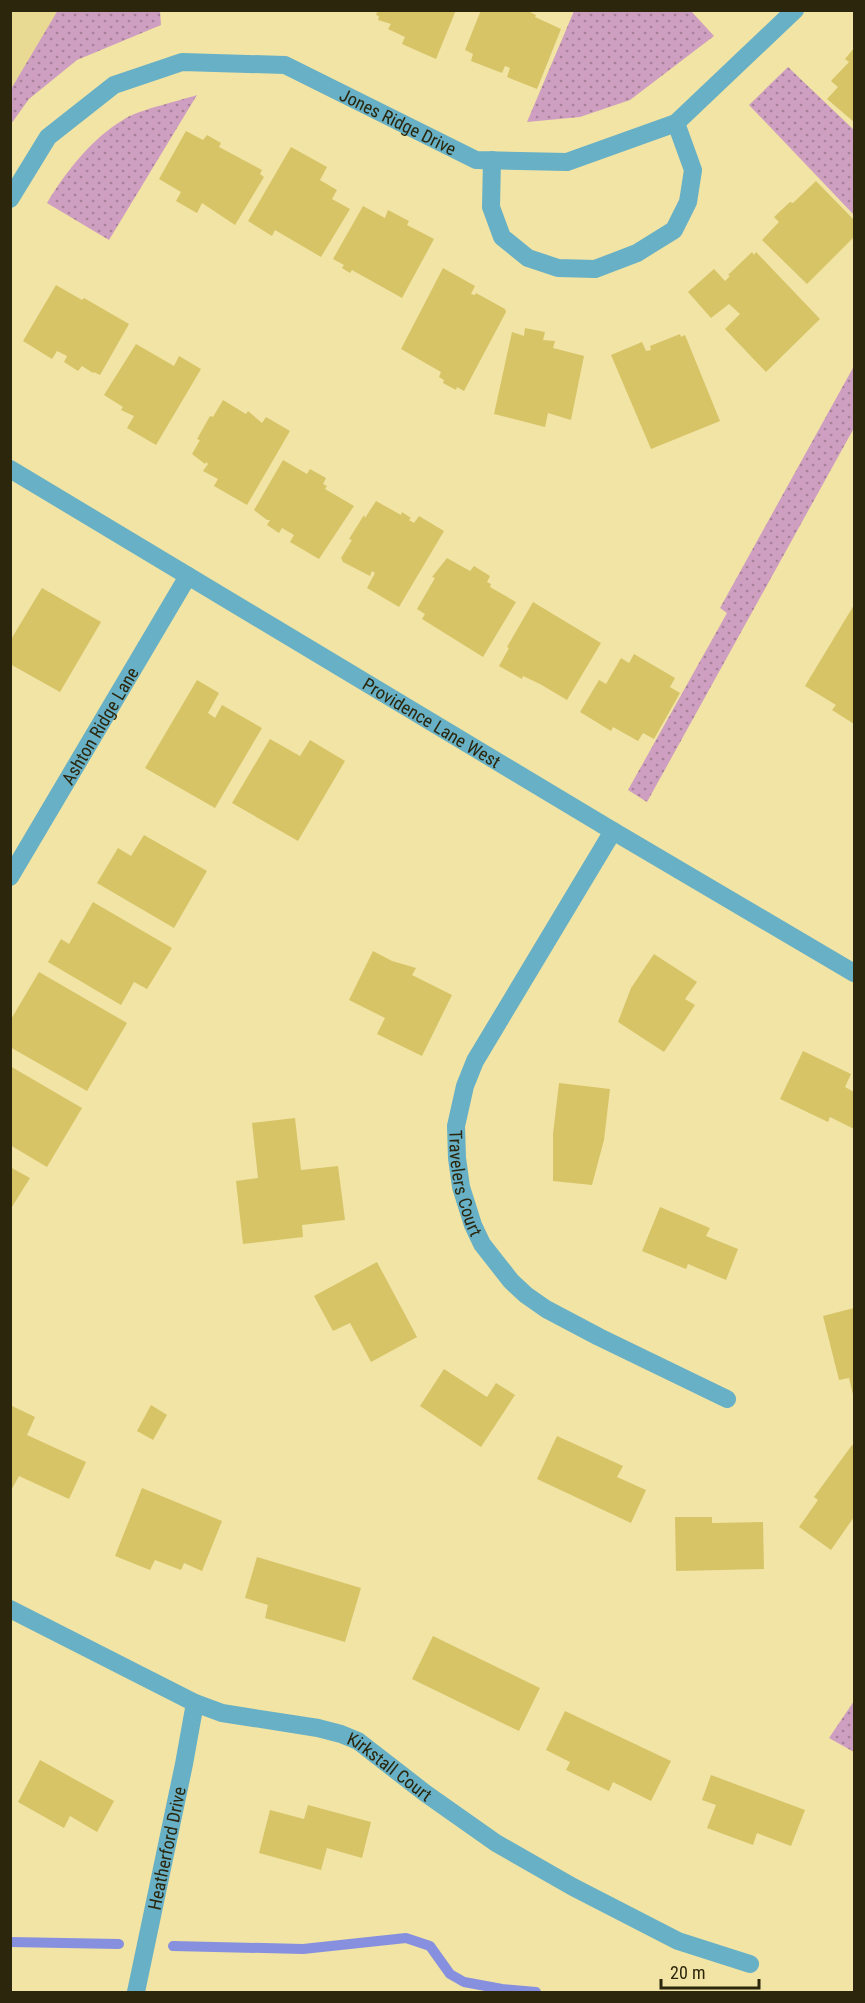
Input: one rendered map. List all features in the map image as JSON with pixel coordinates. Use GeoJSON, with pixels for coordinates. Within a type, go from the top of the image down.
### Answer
{"type":"FeatureCollection","features":[{"type":"Feature","properties":{"kind":"street","name":"Jones Ridge Drive"},"geometry":{"type":"LineString","coordinates":[[10,199],[48,137],[114,85],[182,62],[285,65],[476,160],[567,162],[676,123],[795,10]]}},
{"type":"Feature","properties":{"kind":"street"},"geometry":{"type":"LineString","coordinates":[[492,160],[491,207],[502,237],[528,258],[558,268],[595,269],[637,254],[674,230],[688,202],[693,170],[676,123]]}},
{"type":"Feature","properties":{"kind":"street","name":"Providence Lane West"},"geometry":{"type":"LineString","coordinates":[[10,469],[613,831],[855,973]]}},
{"type":"Feature","properties":{"kind":"street","name":"Ashton Ridge Lane"},"geometry":{"type":"LineString","coordinates":[[10,877],[188,576]]}},
{"type":"Feature","properties":{"kind":"street","name":"Travelers Court"},"geometry":{"type":"LineString","coordinates":[[613,831],[475,1061],[465,1086],[456,1126],[461,1186],[472,1225],[482,1244],[511,1281],[526,1295],[546,1309],[599,1337],[727,1399]]}},
{"type":"Feature","properties":{"kind":"street","name":"Kirkstall Court"},"geometry":{"type":"LineString","coordinates":[[10,1609],[195,1703],[222,1713],[318,1728],[358,1741],[425,1793],[496,1843],[573,1887],[678,1941],[750,1964]]}},
{"type":"Feature","properties":{"kind":"street","name":"Heatherford Drive"},"geometry":{"type":"LineString","coordinates":[[136,1992],[195,1703]]}},
{"type":"Feature","properties":{"kind":"shaded area"},"geometry":{"type":"Polygon","coordinates":[[[58,10],[160,11],[161,25],[77,60],[29,99],[11,124],[11,89],[58,10]]]}},
{"type":"Feature","properties":{"kind":"shaded area"},"geometry":{"type":"Polygon","coordinates":[[[11,11],[58,11],[11,89],[11,11]]]}},
{"type":"Feature","properties":{"kind":"shaded area"},"geometry":{"type":"Polygon","coordinates":[[[574,11],[691,11],[714,36],[630,100],[580,117],[527,122],[574,11]]]}},
{"type":"Feature","properties":{"kind":"shaded area"},"geometry":{"type":"Polygon","coordinates":[[[788,67],[854,130],[854,215],[749,105],[788,67]]]}},
{"type":"Feature","properties":{"kind":"shaded area"},"geometry":{"type":"Polygon","coordinates":[[[197,95],[109,240],[47,203],[81,156],[114,126],[141,111],[197,95]]]}},
{"type":"Feature","properties":{"kind":"shaded area"},"geometry":{"type":"Polygon","coordinates":[[[854,366],[854,428],[647,802],[628,790],[727,613],[720,608],[854,366]]]}},
{"type":"Feature","properties":{"kind":"shaded area"},"geometry":{"type":"Polygon","coordinates":[[[854,1701],[854,1752],[829,1738],[854,1701]]]}},
{"type":"Feature","properties":{"kind":"building"},"geometry":{"type":"Polygon","coordinates":[[[378,10],[456,10],[436,59],[402,44],[405,37],[388,29],[391,24],[378,20],[379,16],[376,15],[378,10]]]}},
{"type":"Feature","properties":{"kind":"building"},"geometry":{"type":"Polygon","coordinates":[[[481,10],[526,10],[536,15],[535,17],[561,29],[537,89],[507,77],[510,68],[505,66],[502,73],[471,61],[473,54],[465,50],[481,10]]]}},
{"type":"Feature","properties":{"kind":"building"},"geometry":{"type":"Polygon","coordinates":[[[854,48],[854,122],[827,99],[838,87],[831,81],[849,62],[845,59],[854,48]]]}},
{"type":"Feature","properties":{"kind":"building"},"geometry":{"type":"Polygon","coordinates":[[[186,131],[203,140],[207,135],[221,143],[219,147],[262,170],[260,174],[264,177],[235,225],[202,203],[197,213],[176,201],[181,192],[159,179],[186,131]]]}},
{"type":"Feature","properties":{"kind":"building"},"geometry":{"type":"Polygon","coordinates":[[[291,147],[327,167],[320,180],[337,190],[332,199],[350,209],[321,257],[275,230],[272,236],[248,221],[291,147]]]}},
{"type":"Feature","properties":{"kind":"building"},"geometry":{"type":"Polygon","coordinates":[[[816,181],[854,220],[854,237],[807,284],[762,240],[779,222],[774,217],[816,181]]]}},
{"type":"Feature","properties":{"kind":"building"},"geometry":{"type":"Polygon","coordinates":[[[363,206],[385,218],[388,210],[409,221],[407,225],[434,239],[402,298],[352,270],[350,273],[342,268],[344,265],[333,259],[363,206]]]}},
{"type":"Feature","properties":{"kind":"building"},"geometry":{"type":"Polygon","coordinates":[[[752,252],[754,255],[756,252],[820,319],[766,372],[725,329],[740,314],[729,304],[711,318],[688,292],[714,269],[725,281],[730,276],[728,275],[752,252]]]}},
{"type":"Feature","properties":{"kind":"building"},"geometry":{"type":"Polygon","coordinates":[[[443,268],[475,286],[471,294],[476,293],[505,309],[506,312],[464,391],[457,387],[456,390],[443,383],[444,380],[439,377],[441,372],[401,349],[443,268]]]}},
{"type":"Feature","properties":{"kind":"building"},"geometry":{"type":"Polygon","coordinates":[[[56,285],[129,324],[100,375],[82,366],[78,371],[64,362],[67,356],[57,351],[52,359],[23,341],[56,285]]]}},
{"type":"Feature","properties":{"kind":"building"},"geometry":{"type":"Polygon","coordinates":[[[525,328],[545,332],[543,340],[555,341],[553,348],[584,356],[571,420],[548,413],[545,427],[494,414],[512,332],[524,336],[525,328]]]}},
{"type":"Feature","properties":{"kind":"building"},"geometry":{"type":"Polygon","coordinates":[[[680,334],[681,337],[685,335],[720,421],[651,449],[611,355],[642,342],[646,351],[651,350],[650,346],[680,334]]]}},
{"type":"Feature","properties":{"kind":"building"},"geometry":{"type":"Polygon","coordinates":[[[136,344],[174,366],[179,356],[201,369],[156,445],[127,428],[134,416],[121,410],[123,407],[104,395],[136,344]]]}},
{"type":"Feature","properties":{"kind":"building"},"geometry":{"type":"Polygon","coordinates":[[[223,400],[246,414],[248,411],[262,423],[266,417],[290,431],[247,505],[214,486],[218,479],[203,471],[208,464],[192,454],[200,440],[197,439],[210,416],[213,417],[223,400]]]}},
{"type":"Feature","properties":{"kind":"building"},"geometry":{"type":"Polygon","coordinates":[[[283,460],[307,474],[310,469],[326,478],[323,484],[327,486],[325,489],[354,506],[319,559],[290,542],[294,535],[282,528],[279,533],[267,525],[270,520],[254,510],[283,460]]]}},
{"type":"Feature","properties":{"kind":"building"},"geometry":{"type":"Polygon","coordinates":[[[376,501],[401,515],[402,512],[414,523],[419,516],[444,531],[399,607],[367,588],[375,573],[372,571],[370,576],[343,562],[341,558],[352,540],[349,539],[376,501]]]}},
{"type":"Feature","properties":{"kind":"building"},"geometry":{"type":"Polygon","coordinates":[[[447,558],[470,571],[474,566],[490,576],[487,582],[491,584],[490,587],[516,602],[483,657],[422,619],[425,614],[417,609],[435,578],[432,577],[447,558]]]}},
{"type":"Feature","properties":{"kind":"building"},"geometry":{"type":"Polygon","coordinates":[[[42,588],[101,622],[60,692],[10,664],[10,641],[42,588]]]}},
{"type":"Feature","properties":{"kind":"building"},"geometry":{"type":"Polygon","coordinates":[[[533,602],[601,643],[567,700],[540,684],[523,676],[522,679],[499,666],[509,648],[507,647],[533,602]]]}},
{"type":"Feature","properties":{"kind":"building"},"geometry":{"type":"Polygon","coordinates":[[[854,605],[854,724],[832,710],[836,705],[805,686],[854,605]]]}},
{"type":"Feature","properties":{"kind":"building"},"geometry":{"type":"Polygon","coordinates":[[[634,654],[675,678],[670,687],[680,693],[654,739],[643,733],[638,741],[613,727],[611,731],[580,712],[599,680],[606,684],[621,658],[629,663],[634,654]]]}},
{"type":"Feature","properties":{"kind":"building"},"geometry":{"type":"Polygon","coordinates":[[[197,680],[219,693],[208,713],[215,718],[222,705],[262,728],[215,808],[145,768],[197,680]]]}},
{"type":"Feature","properties":{"kind":"building"},"geometry":{"type":"Polygon","coordinates":[[[270,739],[300,756],[310,740],[345,761],[298,841],[232,803],[270,739]]]}},
{"type":"Feature","properties":{"kind":"building"},"geometry":{"type":"Polygon","coordinates":[[[144,835],[207,871],[174,928],[97,883],[118,848],[131,856],[144,835]]]}},
{"type":"Feature","properties":{"kind":"building"},"geometry":{"type":"Polygon","coordinates":[[[93,902],[172,948],[147,989],[134,982],[121,1005],[48,962],[61,939],[69,944],[93,902]]]}},
{"type":"Feature","properties":{"kind":"building"},"geometry":{"type":"Polygon","coordinates":[[[373,951],[392,961],[416,968],[412,975],[452,995],[422,1056],[377,1034],[385,1018],[349,1000],[373,951]]]}},
{"type":"Feature","properties":{"kind":"building"},"geometry":{"type":"Polygon","coordinates":[[[654,954],[697,982],[685,999],[695,1005],[664,1052],[618,1022],[631,988],[654,954]]]}},
{"type":"Feature","properties":{"kind":"building"},"geometry":{"type":"Polygon","coordinates":[[[39,972],[127,1023],[87,1091],[10,1047],[10,1021],[39,972]]]}},
{"type":"Feature","properties":{"kind":"building"},"geometry":{"type":"Polygon","coordinates":[[[803,1051],[851,1074],[845,1087],[854,1092],[854,1129],[830,1117],[828,1122],[780,1099],[803,1051]]]}},
{"type":"Feature","properties":{"kind":"building"},"geometry":{"type":"Polygon","coordinates":[[[10,1066],[82,1108],[47,1167],[10,1145],[10,1066]]]}},
{"type":"Feature","properties":{"kind":"building"},"geometry":{"type":"Polygon","coordinates":[[[559,1083],[610,1089],[604,1140],[592,1185],[553,1181],[553,1134],[559,1083]]]}},
{"type":"Feature","properties":{"kind":"building"},"geometry":{"type":"Polygon","coordinates":[[[295,1118],[301,1170],[338,1166],[345,1220],[302,1225],[303,1237],[243,1244],[236,1181],[258,1178],[252,1123],[295,1118]]]}},
{"type":"Feature","properties":{"kind":"building"},"geometry":{"type":"Polygon","coordinates":[[[10,1167],[30,1178],[10,1210],[10,1167]]]}},
{"type":"Feature","properties":{"kind":"building"},"geometry":{"type":"Polygon","coordinates":[[[660,1207],[710,1228],[706,1236],[738,1249],[726,1280],[688,1264],[686,1269],[642,1251],[660,1207]]]}},
{"type":"Feature","properties":{"kind":"building"},"geometry":{"type":"Polygon","coordinates":[[[377,1262],[417,1337],[371,1362],[350,1323],[333,1331],[314,1296],[377,1262]]]}},
{"type":"Feature","properties":{"kind":"building"},"geometry":{"type":"Polygon","coordinates":[[[854,1308],[854,1399],[849,1378],[839,1380],[823,1316],[854,1308]]]}},
{"type":"Feature","properties":{"kind":"building"},"geometry":{"type":"Polygon","coordinates":[[[444,1369],[487,1397],[496,1383],[515,1395],[481,1447],[420,1406],[444,1369]]]}},
{"type":"Feature","properties":{"kind":"building"},"geometry":{"type":"Polygon","coordinates":[[[10,1405],[35,1417],[27,1435],[86,1462],[69,1499],[19,1476],[10,1492],[10,1405]]]}},
{"type":"Feature","properties":{"kind":"building"},"geometry":{"type":"Polygon","coordinates":[[[151,1405],[167,1415],[153,1440],[137,1431],[151,1405]]]}},
{"type":"Feature","properties":{"kind":"building"},"geometry":{"type":"Polygon","coordinates":[[[557,1436],[623,1466],[617,1477],[646,1490],[631,1523],[537,1479],[557,1436]]]}},
{"type":"Feature","properties":{"kind":"building"},"geometry":{"type":"Polygon","coordinates":[[[852,1445],[854,1446],[854,1517],[831,1550],[799,1527],[818,1500],[814,1497],[852,1445]]]}},
{"type":"Feature","properties":{"kind":"building"},"geometry":{"type":"Polygon","coordinates":[[[142,1488],[222,1521],[202,1571],[184,1563],[181,1570],[155,1560],[150,1570],[115,1556],[142,1488]]]}},
{"type":"Feature","properties":{"kind":"building"},"geometry":{"type":"Polygon","coordinates":[[[675,1517],[712,1517],[712,1523],[763,1522],[764,1569],[676,1571],[675,1517]]]}},
{"type":"Feature","properties":{"kind":"building"},"geometry":{"type":"Polygon","coordinates":[[[257,1557],[361,1588],[345,1642],[265,1618],[268,1605],[245,1598],[257,1557]]]}},
{"type":"Feature","properties":{"kind":"building"},"geometry":{"type":"Polygon","coordinates":[[[433,1636],[540,1688],[519,1731],[412,1679],[433,1636]]]}},
{"type":"Feature","properties":{"kind":"building"},"geometry":{"type":"Polygon","coordinates":[[[565,1711],[671,1761],[651,1801],[613,1782],[609,1791],[566,1770],[570,1762],[546,1750],[565,1711]]]}},
{"type":"Feature","properties":{"kind":"building"},"geometry":{"type":"Polygon","coordinates":[[[40,1760],[114,1801],[97,1832],[70,1816],[64,1828],[18,1802],[40,1760]]]}},
{"type":"Feature","properties":{"kind":"building"},"geometry":{"type":"Polygon","coordinates":[[[711,1775],[805,1810],[791,1846],[757,1833],[753,1845],[707,1828],[716,1805],[702,1800],[711,1775]]]}},
{"type":"Feature","properties":{"kind":"building"},"geometry":{"type":"Polygon","coordinates":[[[308,1805],[371,1822],[362,1858],[327,1848],[321,1870],[259,1853],[270,1810],[304,1819],[308,1805]]]}},
{"type":"Feature","properties":{"kind":"waterway"},"geometry":{"type":"LineString","coordinates":[[173,1946],[303,1949],[406,1938],[430,1946],[450,1974],[464,1982],[536,1992]]}},
{"type":"Feature","properties":{"kind":"waterway"},"geometry":{"type":"LineString","coordinates":[[10,1942],[119,1944]]}}]}
